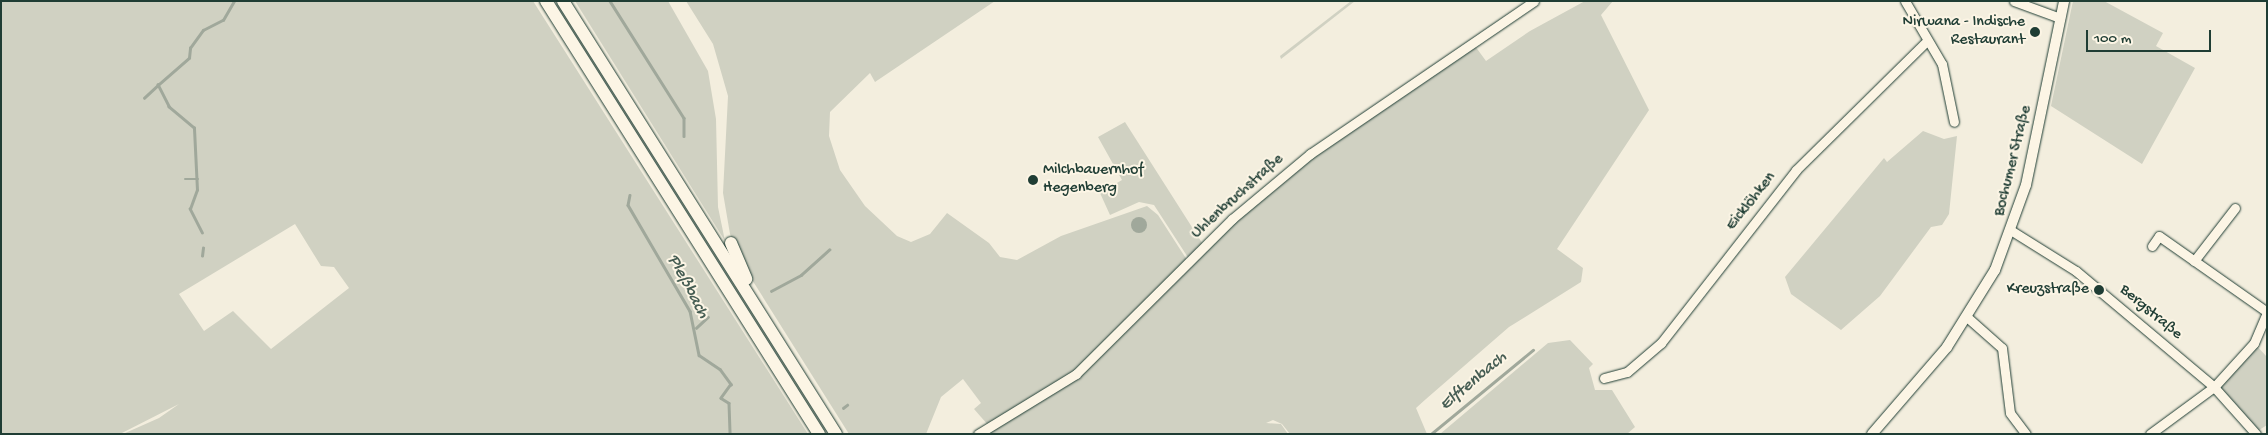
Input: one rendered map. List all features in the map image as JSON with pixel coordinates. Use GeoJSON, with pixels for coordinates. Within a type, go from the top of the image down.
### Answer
{"type":"FeatureCollection","features":[{"type":"Feature","properties":{"kind":"highway"},"geometry":{"type":"LineString","coordinates":[[546,1],[819,434]]}},
{"type":"Feature","properties":{"kind":"highway"},"geometry":{"type":"LineString","coordinates":[[563,1],[836,434]]}},
{"type":"Feature","properties":{"kind":"highway"},"geometry":{"type":"LineString","coordinates":[[731,243],[756,305]]}},
{"type":"Feature","properties":{"kind":"main road","name":"Bochumer Straße"},"geometry":{"type":"LineString","coordinates":[[1872,434],[1920,381],[1968,318],[2012,231],[2032,160],[2064,1]]}},
{"type":"Feature","properties":{"kind":"street","name":"Uhlenbruchstraße"},"geometry":{"type":"LineString","coordinates":[[978,434],[1076,374],[1232,220],[1304,159],[1534,1]]}},
{"type":"Feature","properties":{"kind":"street"},"geometry":{"type":"LineString","coordinates":[[1905,1],[1927,42],[1935,50],[1949,85],[1954,122]]}},
{"type":"Feature","properties":{"kind":"street"},"geometry":{"type":"LineString","coordinates":[[2014,1],[2060,18]]}},
{"type":"Feature","properties":{"kind":"street","name":"Eicklöhken"},"geometry":{"type":"LineString","coordinates":[[1604,378],[1627,372],[1662,343],[1796,170],[1927,42]]}},
{"type":"Feature","properties":{"kind":"street"},"geometry":{"type":"LineString","coordinates":[[2194,261],[2235,208]]}},
{"type":"Feature","properties":{"kind":"street","name":"Bergstraße"},"geometry":{"type":"LineString","coordinates":[[2012,231],[2076,271],[2214,387],[2256,434]]}},
{"type":"Feature","properties":{"kind":"street"},"geometry":{"type":"LineString","coordinates":[[2150,434],[2214,387],[2254,343],[2267,312],[2159,236],[2152,246]]}},
{"type":"Feature","properties":{"kind":"street"},"geometry":{"type":"LineString","coordinates":[[1968,318],[2005,355],[2011,417],[2026,434]]}},
{"type":"Feature","properties":{"kind":"shaded area"},"geometry":{"type":"Polygon","coordinates":[[[1,1],[533,1],[808,434],[123,434],[159,418],[179,404],[120,434],[1,434],[1,1]],[[295,224],[179,294],[204,331],[233,311],[271,349],[349,288],[334,267],[321,266],[295,224]]]}},
{"type":"Feature","properties":{"kind":"shaded area"},"geometry":{"type":"Polygon","coordinates":[[[575,1],[668,1],[708,71],[716,119],[718,207],[725,241],[575,1]]]}},
{"type":"Feature","properties":{"kind":"shaded area"},"geometry":{"type":"Polygon","coordinates":[[[686,1],[995,1],[875,82],[870,73],[830,112],[829,136],[840,170],[865,206],[897,236],[911,242],[930,234],[947,213],[989,243],[1000,257],[1017,260],[1061,236],[1147,206],[1158,215],[1187,260],[1082,366],[988,425],[974,409],[981,403],[963,379],[941,397],[926,434],[849,434],[744,267],[730,234],[723,193],[728,96],[713,44],[686,1]]]}},
{"type":"Feature","properties":{"kind":"shaded area"},"geometry":{"type":"Polygon","coordinates":[[[1351,1],[1355,1],[1281,59],[1280,56],[1351,1]]]}},
{"type":"Feature","properties":{"kind":"shaded area"},"geometry":{"type":"Polygon","coordinates":[[[1585,1],[1613,1],[1601,15],[1649,110],[1557,249],[1583,268],[1581,282],[1509,327],[1416,408],[1427,434],[1290,434],[1282,424],[1273,420],[1266,423],[1281,424],[1288,434],[984,434],[1062,387],[1220,233],[1312,156],[1475,46],[1486,61],[1530,31],[1585,1]]]}},
{"type":"Feature","properties":{"kind":"shaded area"},"geometry":{"type":"Polygon","coordinates":[[[2073,1],[2104,1],[2163,33],[2156,46],[2195,68],[2142,164],[2051,106],[2073,1]]]}},
{"type":"Feature","properties":{"kind":"shaded area"},"geometry":{"type":"Polygon","coordinates":[[[1125,122],[1204,246],[1189,259],[1154,205],[1139,202],[1110,215],[1100,193],[1122,180],[1098,137],[1125,122]]]}},
{"type":"Feature","properties":{"kind":"shaded area"},"geometry":{"type":"Polygon","coordinates":[[[1923,131],[1944,139],[1957,136],[1949,214],[1942,225],[1931,227],[1880,296],[1841,330],[1791,294],[1785,277],[1884,158],[1887,162],[1923,131]]]}},
{"type":"Feature","properties":{"kind":"shaded area"},"geometry":{"type":"Polygon","coordinates":[[[1136,217],[1142,217],[1147,222],[1145,231],[1136,233],[1131,228],[1131,222],[1136,217]]]}},
{"type":"Feature","properties":{"kind":"shaded area"},"geometry":{"type":"Polygon","coordinates":[[[1570,340],[1593,364],[1589,368],[1595,390],[1612,390],[1635,427],[1627,434],[1440,434],[1548,343],[1570,340]]]}},
{"type":"Feature","properties":{"kind":"shaded area"},"geometry":{"type":"Polygon","coordinates":[[[2255,344],[2267,357],[2267,425],[2256,432],[2215,387],[2255,344]]]}},
{"type":"Feature","properties":{"kind":"waterway"},"geometry":{"type":"LineString","coordinates":[[202,233],[190,209],[197,190],[194,128],[169,107],[158,85],[189,58],[190,48],[203,30],[223,20],[234,1]]}},
{"type":"Feature","properties":{"kind":"waterway","name":"Pleßbach"},"geometry":{"type":"LineString","coordinates":[[610,1],[684,118],[684,136]]}},
{"type":"Feature","properties":{"kind":"waterway"},"geometry":{"type":"LineString","coordinates":[[144,98],[158,85]]}},
{"type":"Feature","properties":{"kind":"waterway"},"geometry":{"type":"LineString","coordinates":[[185,179],[198,179]]}},
{"type":"Feature","properties":{"kind":"waterway","name":"Pleßbach"},"geometry":{"type":"LineString","coordinates":[[630,195],[628,205],[690,311],[699,355],[720,369],[731,384],[721,398],[729,403],[730,434]]}},
{"type":"Feature","properties":{"kind":"waterway"},"geometry":{"type":"LineString","coordinates":[[202,256],[203,248]]}},
{"type":"Feature","properties":{"kind":"waterway"},"geometry":{"type":"LineString","coordinates":[[771,291],[801,275],[829,250]]}},
{"type":"Feature","properties":{"kind":"waterway"},"geometry":{"type":"LineString","coordinates":[[696,328],[708,317]]}},
{"type":"Feature","properties":{"kind":"waterway","name":"Elftenbach"},"geometry":{"type":"LineString","coordinates":[[1431,434],[1533,350]]}},
{"type":"Feature","properties":{"kind":"waterway"},"geometry":{"type":"LineString","coordinates":[[843,408],[847,405]]}},
{"type":"Feature","properties":{"kind":"place","name":"Nirwana - Indische Restaurant"},"geometry":{"type":"Point","coordinates":[2035,32]}},
{"type":"Feature","properties":{"kind":"place","name":"Milchbauernhof Hegenberg"},"geometry":{"type":"Point","coordinates":[1033,180]}},
{"type":"Feature","properties":{"kind":"place","name":"Kreuzstraße"},"geometry":{"type":"Point","coordinates":[2099,290]}}]}
